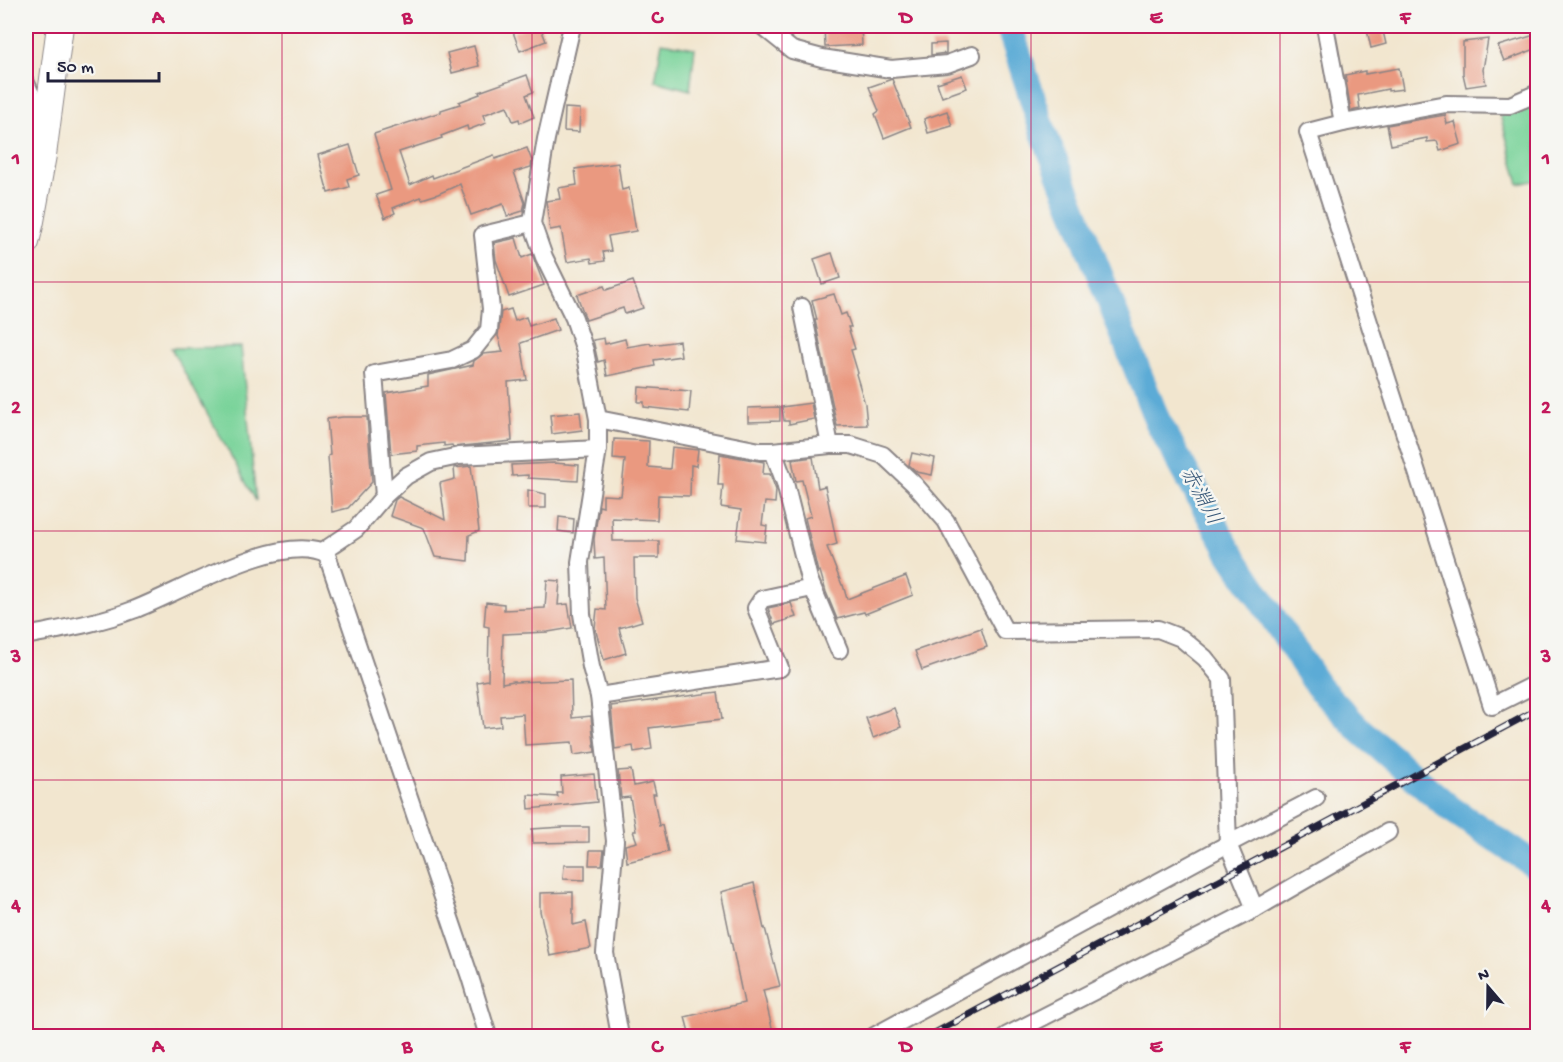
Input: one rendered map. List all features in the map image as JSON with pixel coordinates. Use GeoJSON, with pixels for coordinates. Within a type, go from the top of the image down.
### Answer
{"type":"FeatureCollection","features":[{"type":"Feature","properties":{"kind":"main road"},"geometry":{"type":"LineString","coordinates":[[26,242],[46,127],[60,26]]}},
{"type":"Feature","properties":{"kind":"street"},"geometry":{"type":"LineString","coordinates":[[572,26],[546,139],[532,223],[544,257],[563,293],[581,340],[598,419],[598,449],[580,562],[582,614],[591,667],[599,696],[615,840],[605,953],[620,1036]]}},
{"type":"Feature","properties":{"kind":"street"},"geometry":{"type":"LineString","coordinates":[[762,26],[792,50],[822,58],[891,69],[947,64],[972,55]]}},
{"type":"Feature","properties":{"kind":"street"},"geometry":{"type":"LineString","coordinates":[[1325,26],[1343,123]]}},
{"type":"Feature","properties":{"kind":"street"},"geometry":{"type":"LineString","coordinates":[[26,83],[46,127]]}},
{"type":"Feature","properties":{"kind":"street"},"geometry":{"type":"LineString","coordinates":[[1538,93],[1510,105],[1446,104],[1343,123],[1308,132],[1492,706],[1538,683]]}},
{"type":"Feature","properties":{"kind":"street"},"geometry":{"type":"LineString","coordinates":[[384,496],[374,374],[452,360],[473,350],[489,330],[491,309],[483,235],[532,223]]}},
{"type":"Feature","properties":{"kind":"street"},"geometry":{"type":"LineString","coordinates":[[802,307],[830,445]]}},
{"type":"Feature","properties":{"kind":"street"},"geometry":{"type":"LineString","coordinates":[[598,419],[760,451],[830,445],[852,446],[883,455],[914,484],[946,521],[1005,631],[1158,629],[1181,638],[1205,658],[1222,679],[1228,844],[1255,909]]}},
{"type":"Feature","properties":{"kind":"street"},"geometry":{"type":"LineString","coordinates":[[322,552],[356,529],[384,496],[406,476],[431,462],[459,456],[598,449]]}},
{"type":"Feature","properties":{"kind":"street"},"geometry":{"type":"LineString","coordinates":[[773,451],[785,483],[812,588],[839,650]]}},
{"type":"Feature","properties":{"kind":"street"},"geometry":{"type":"LineString","coordinates":[[26,636],[132,610],[270,552],[317,549],[327,555],[488,1036]]}},
{"type":"Feature","properties":{"kind":"street"},"geometry":{"type":"LineString","coordinates":[[599,696],[780,668],[756,608],[762,599],[812,588]]}},
{"type":"Feature","properties":{"kind":"street"},"geometry":{"type":"LineString","coordinates":[[874,1036],[1316,798]]}},
{"type":"Feature","properties":{"kind":"street"},"geometry":{"type":"LineString","coordinates":[[1006,1036],[1255,909],[1388,832]]}},
{"type":"Feature","properties":{"kind":"green space"},"geometry":{"type":"Polygon","coordinates":[[[662,42],[695,48],[690,90],[655,81],[662,42]]]}},
{"type":"Feature","properties":{"kind":"green space"},"geometry":{"type":"Polygon","coordinates":[[[1537,94],[1537,180],[1519,184],[1499,111],[1537,94]]]}},
{"type":"Feature","properties":{"kind":"green space"},"geometry":{"type":"Polygon","coordinates":[[[241,347],[256,501],[171,348],[241,347]]]}},
{"type":"Feature","properties":{"kind":"building"},"geometry":{"type":"Polygon","coordinates":[[[530,26],[540,26],[546,41],[520,51],[513,32],[530,26]]]}},
{"type":"Feature","properties":{"kind":"building"},"geometry":{"type":"Polygon","coordinates":[[[824,26],[861,26],[862,45],[825,47],[824,26]]]}},
{"type":"Feature","properties":{"kind":"building"},"geometry":{"type":"Polygon","coordinates":[[[1382,27],[1386,44],[1371,48],[1367,30],[1382,27]]]}},
{"type":"Feature","properties":{"kind":"building"},"geometry":{"type":"Polygon","coordinates":[[[1538,34],[1538,48],[1504,61],[1498,46],[1538,34]]]}},
{"type":"Feature","properties":{"kind":"building"},"geometry":{"type":"Polygon","coordinates":[[[1488,39],[1483,70],[1486,84],[1466,87],[1463,74],[1463,42],[1488,39]]]}},
{"type":"Feature","properties":{"kind":"building"},"geometry":{"type":"Polygon","coordinates":[[[946,43],[946,53],[931,55],[931,44],[946,43]]]}},
{"type":"Feature","properties":{"kind":"building"},"geometry":{"type":"Polygon","coordinates":[[[474,46],[479,66],[452,73],[447,53],[474,46]]]}},
{"type":"Feature","properties":{"kind":"building"},"geometry":{"type":"Polygon","coordinates":[[[1399,68],[1403,89],[1388,91],[1388,89],[1358,95],[1360,109],[1351,111],[1345,75],[1399,68]]]}},
{"type":"Feature","properties":{"kind":"building"},"geometry":{"type":"Polygon","coordinates":[[[527,75],[533,92],[526,95],[534,117],[520,123],[519,119],[513,121],[507,106],[483,115],[486,123],[468,130],[467,126],[441,136],[442,138],[399,152],[410,185],[432,175],[433,178],[494,155],[495,159],[527,148],[532,161],[531,167],[514,172],[525,203],[523,211],[507,216],[503,204],[471,215],[460,184],[438,194],[422,199],[421,197],[393,208],[395,213],[385,218],[376,195],[391,190],[374,134],[441,112],[441,110],[480,94],[479,92],[527,75]]]}},
{"type":"Feature","properties":{"kind":"building"},"geometry":{"type":"Polygon","coordinates":[[[962,75],[967,88],[942,97],[937,83],[962,75]]]}},
{"type":"Feature","properties":{"kind":"building"},"geometry":{"type":"Polygon","coordinates":[[[892,79],[911,127],[884,138],[875,114],[879,111],[869,87],[892,79]]]}},
{"type":"Feature","properties":{"kind":"building"},"geometry":{"type":"Polygon","coordinates":[[[565,108],[580,109],[579,132],[564,131],[565,108]]]}},
{"type":"Feature","properties":{"kind":"building"},"geometry":{"type":"Polygon","coordinates":[[[947,111],[952,126],[928,133],[924,119],[947,111]]]}},
{"type":"Feature","properties":{"kind":"building"},"geometry":{"type":"Polygon","coordinates":[[[1445,115],[1447,124],[1455,122],[1461,144],[1440,151],[1437,141],[1427,142],[1427,138],[1391,145],[1387,125],[1445,115]]]}},
{"type":"Feature","properties":{"kind":"building"},"geometry":{"type":"Polygon","coordinates":[[[350,145],[359,175],[347,179],[349,187],[328,193],[318,155],[350,145]]]}},
{"type":"Feature","properties":{"kind":"building"},"geometry":{"type":"Polygon","coordinates":[[[618,163],[622,190],[629,188],[636,231],[608,236],[611,251],[603,252],[605,261],[592,263],[591,258],[567,262],[561,228],[550,230],[546,201],[560,199],[558,188],[577,185],[575,169],[618,163]]]}},
{"type":"Feature","properties":{"kind":"building"},"geometry":{"type":"Polygon","coordinates":[[[516,238],[522,258],[532,254],[544,285],[509,297],[496,260],[494,243],[516,238]]]}},
{"type":"Feature","properties":{"kind":"building"},"geometry":{"type":"Polygon","coordinates":[[[832,253],[840,278],[822,284],[814,259],[832,253]]]}},
{"type":"Feature","properties":{"kind":"building"},"geometry":{"type":"Polygon","coordinates":[[[633,281],[643,308],[625,314],[623,308],[586,320],[577,295],[604,286],[606,290],[633,281]]]}},
{"type":"Feature","properties":{"kind":"building"},"geometry":{"type":"Polygon","coordinates":[[[834,294],[841,315],[846,313],[851,327],[848,327],[855,349],[851,350],[865,404],[867,425],[837,426],[812,300],[834,294]]]}},
{"type":"Feature","properties":{"kind":"building"},"geometry":{"type":"Polygon","coordinates":[[[511,309],[515,321],[526,317],[529,326],[554,318],[558,330],[521,343],[527,380],[508,382],[512,441],[453,447],[452,445],[444,446],[444,443],[417,446],[417,451],[391,454],[386,393],[428,386],[428,375],[473,365],[474,361],[483,354],[503,352],[498,336],[501,312],[511,309]]]}},
{"type":"Feature","properties":{"kind":"building"},"geometry":{"type":"Polygon","coordinates":[[[604,338],[605,344],[625,339],[627,347],[679,341],[681,356],[654,360],[655,366],[607,376],[604,360],[598,362],[593,340],[604,338]]]}},
{"type":"Feature","properties":{"kind":"building"},"geometry":{"type":"Polygon","coordinates":[[[639,387],[691,391],[689,412],[644,407],[644,402],[638,402],[639,387]]]}},
{"type":"Feature","properties":{"kind":"building"},"geometry":{"type":"Polygon","coordinates":[[[811,403],[814,419],[789,424],[789,421],[784,421],[782,407],[811,403]]]}},
{"type":"Feature","properties":{"kind":"building"},"geometry":{"type":"Polygon","coordinates":[[[780,407],[780,421],[748,422],[748,408],[780,407]]]}},
{"type":"Feature","properties":{"kind":"building"},"geometry":{"type":"Polygon","coordinates":[[[580,412],[582,430],[552,434],[550,415],[580,412]]]}},
{"type":"Feature","properties":{"kind":"building"},"geometry":{"type":"Polygon","coordinates":[[[367,417],[372,482],[348,508],[332,512],[327,419],[367,417]]]}},
{"type":"Feature","properties":{"kind":"building"},"geometry":{"type":"Polygon","coordinates":[[[614,439],[649,441],[648,467],[670,469],[672,447],[698,450],[696,466],[691,465],[690,496],[658,495],[657,520],[612,518],[613,541],[659,541],[659,558],[634,558],[635,598],[642,621],[619,628],[626,653],[604,660],[595,628],[597,609],[606,610],[604,558],[595,559],[594,539],[599,506],[603,507],[603,495],[621,496],[625,460],[613,459],[614,439]]]}},
{"type":"Feature","properties":{"kind":"building"},"geometry":{"type":"Polygon","coordinates":[[[912,453],[935,458],[932,475],[917,472],[909,465],[912,453]]]}},
{"type":"Feature","properties":{"kind":"building"},"geometry":{"type":"Polygon","coordinates":[[[720,454],[764,462],[763,474],[770,474],[776,490],[775,503],[765,502],[762,525],[767,526],[765,542],[737,539],[741,510],[721,507],[723,485],[718,485],[720,454]]]}},
{"type":"Feature","properties":{"kind":"building"},"geometry":{"type":"Polygon","coordinates":[[[813,457],[818,488],[825,486],[837,544],[827,547],[847,599],[906,576],[913,595],[865,614],[864,612],[837,619],[820,571],[818,572],[805,518],[811,516],[802,480],[796,481],[792,460],[813,457]]]}},
{"type":"Feature","properties":{"kind":"building"},"geometry":{"type":"Polygon","coordinates":[[[554,463],[579,465],[578,481],[528,478],[528,475],[512,476],[511,465],[554,463]]]}},
{"type":"Feature","properties":{"kind":"building"},"geometry":{"type":"Polygon","coordinates":[[[471,466],[479,531],[469,535],[468,561],[435,557],[424,528],[390,516],[395,500],[399,497],[445,520],[440,483],[455,479],[454,468],[471,466]]]}},
{"type":"Feature","properties":{"kind":"building"},"geometry":{"type":"Polygon","coordinates":[[[528,490],[546,494],[546,508],[528,508],[528,490]]]}},
{"type":"Feature","properties":{"kind":"building"},"geometry":{"type":"Polygon","coordinates":[[[559,517],[574,519],[573,533],[558,531],[559,517]]]}},
{"type":"Feature","properties":{"kind":"building"},"geometry":{"type":"Polygon","coordinates":[[[547,580],[560,581],[558,605],[568,604],[572,628],[548,632],[503,634],[502,683],[571,680],[572,718],[591,716],[595,752],[574,755],[572,742],[525,745],[523,714],[500,716],[501,726],[483,728],[477,682],[488,680],[489,627],[484,626],[486,602],[504,604],[504,610],[545,608],[547,580]]]}},
{"type":"Feature","properties":{"kind":"building"},"geometry":{"type":"Polygon","coordinates":[[[791,603],[796,617],[774,624],[768,608],[791,603]]]}},
{"type":"Feature","properties":{"kind":"building"},"geometry":{"type":"Polygon","coordinates":[[[981,628],[987,647],[922,670],[915,651],[981,628]]]}},
{"type":"Feature","properties":{"kind":"building"},"geometry":{"type":"Polygon","coordinates":[[[718,692],[722,719],[649,728],[652,749],[634,752],[633,746],[615,749],[611,706],[718,692]]]}},
{"type":"Feature","properties":{"kind":"building"},"geometry":{"type":"Polygon","coordinates":[[[894,708],[901,727],[873,738],[866,718],[894,708]]]}},
{"type":"Feature","properties":{"kind":"building"},"geometry":{"type":"Polygon","coordinates":[[[631,770],[634,786],[653,782],[659,826],[662,825],[668,852],[627,862],[625,845],[637,842],[633,831],[636,831],[630,797],[621,798],[618,771],[631,770]]]}},
{"type":"Feature","properties":{"kind":"building"},"geometry":{"type":"Polygon","coordinates":[[[594,774],[597,802],[529,809],[528,795],[558,797],[557,793],[562,793],[561,777],[594,774]]]}},
{"type":"Feature","properties":{"kind":"building"},"geometry":{"type":"Polygon","coordinates":[[[589,827],[589,842],[533,843],[532,829],[589,827]]]}},
{"type":"Feature","properties":{"kind":"building"},"geometry":{"type":"Polygon","coordinates":[[[590,850],[604,850],[602,865],[589,865],[590,850]]]}},
{"type":"Feature","properties":{"kind":"building"},"geometry":{"type":"Polygon","coordinates":[[[564,865],[585,865],[585,880],[563,879],[564,865]]]}},
{"type":"Feature","properties":{"kind":"building"},"geometry":{"type":"Polygon","coordinates":[[[754,883],[780,986],[763,990],[774,1036],[690,1036],[685,1017],[744,1003],[721,892],[754,883]]]}},
{"type":"Feature","properties":{"kind":"building"},"geometry":{"type":"Polygon","coordinates":[[[573,892],[573,925],[586,922],[591,948],[550,956],[540,911],[540,893],[573,892]]]}},
{"type":"Feature","properties":{"kind":"waterway","name":"赤淵川"},"geometry":{"type":"LineString","coordinates":[[1009,26],[1044,134],[1157,420],[1229,551],[1318,686],[1361,731],[1451,809],[1538,867]]}},
{"type":"Feature","properties":{"kind":"railway"},"geometry":{"type":"LineString","coordinates":[[929,1036],[1538,709]]}}]}
